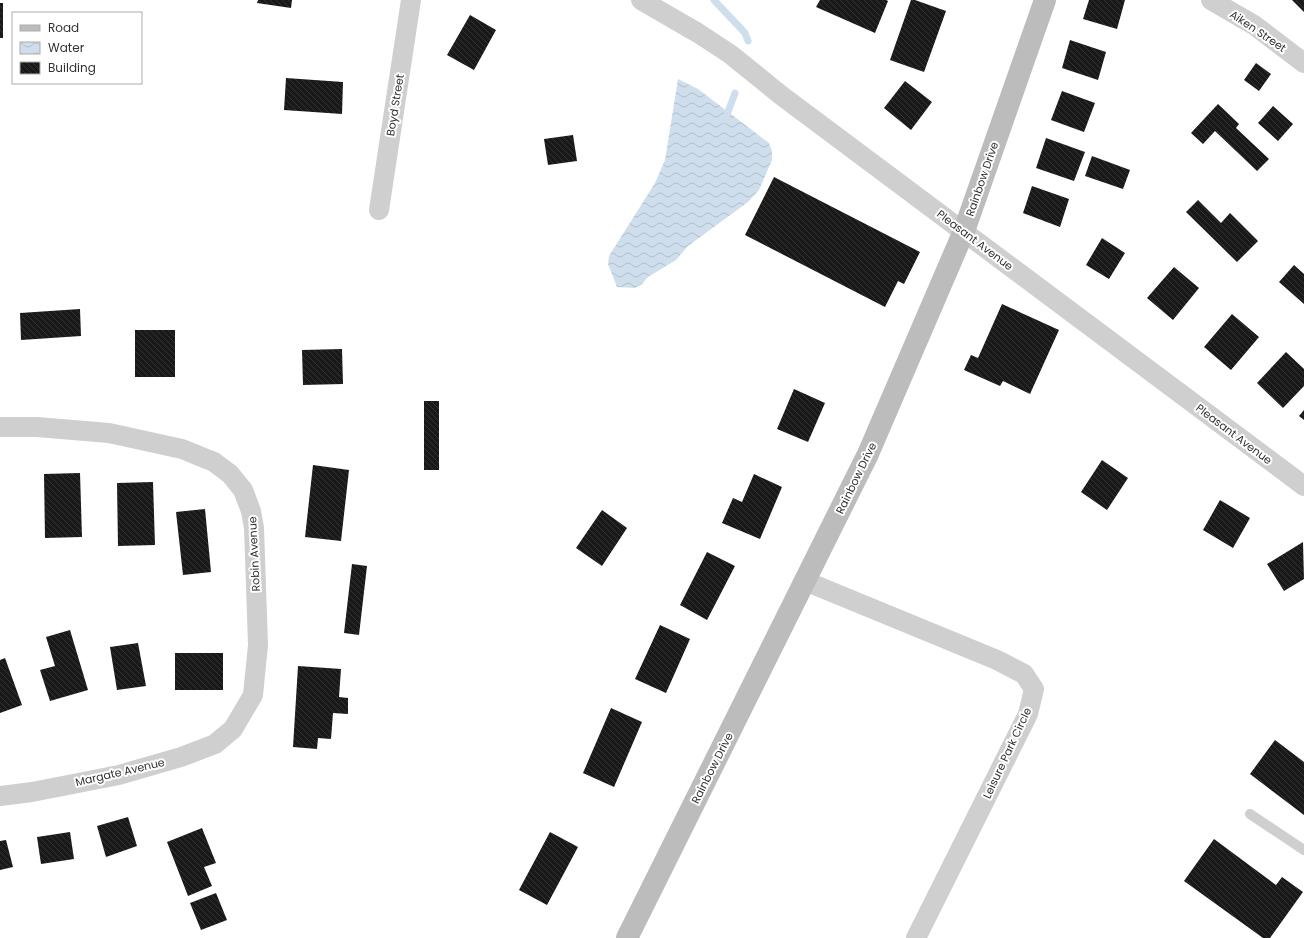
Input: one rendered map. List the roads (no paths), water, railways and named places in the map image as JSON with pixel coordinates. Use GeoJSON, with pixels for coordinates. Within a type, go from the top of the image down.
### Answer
{"type":"FeatureCollection","features":[{"type":"Feature","properties":{"kind":"main road","name":"Rainbow Drive"},"geometry":{"type":"LineString","coordinates":[[627,938],[868,454],[964,231],[1045,0]]}},
{"type":"Feature","properties":{"kind":"street","name":"Boyd Street"},"geometry":{"type":"LineString","coordinates":[[379,210],[411,0]]}},
{"type":"Feature","properties":{"kind":"street","name":"Pleasant Avenue"},"geometry":{"type":"LineString","coordinates":[[641,0],[698,33],[730,54],[782,96],[1304,486]]}},
{"type":"Feature","properties":{"kind":"street","name":"Aiken Street"},"geometry":{"type":"LineString","coordinates":[[1211,0],[1254,25],[1304,63]]}},
{"type":"Feature","properties":{"kind":"street","name":"Robin Avenue"},"geometry":{"type":"LineString","coordinates":[[0,427],[37,427],[109,433],[182,449],[214,462],[230,474],[243,490],[251,511],[254,528],[258,645],[253,695],[233,729]]}},
{"type":"Feature","properties":{"kind":"street","name":"Leisure Park Circle"},"geometry":{"type":"LineString","coordinates":[[805,581],[997,660],[1024,674],[1034,689],[1028,714],[916,938]]}},
{"type":"Feature","properties":{"kind":"street","name":"Margate Avenue"},"geometry":{"type":"LineString","coordinates":[[0,796],[32,792],[120,775],[181,757],[214,744],[233,729]]}},
{"type":"Feature","properties":{"kind":"lane"},"geometry":{"type":"LineString","coordinates":[[1250,814],[1304,850]]}},
{"type":"Feature","properties":{"kind":"water"},"geometry":{"type":"Polygon","coordinates":[[[678,79],[698,89],[769,143],[772,151],[772,160],[759,190],[748,202],[688,246],[676,260],[648,277],[642,284],[635,288],[617,287],[608,264],[609,256],[655,183],[665,160],[678,79]]]}},
{"type":"Feature","properties":{"kind":"waterway"},"geometry":{"type":"LineString","coordinates":[[714,0],[745,33],[748,41]]}},
{"type":"Feature","properties":{"kind":"waterway"},"geometry":{"type":"LineString","coordinates":[[725,120],[735,93]]}}]}
